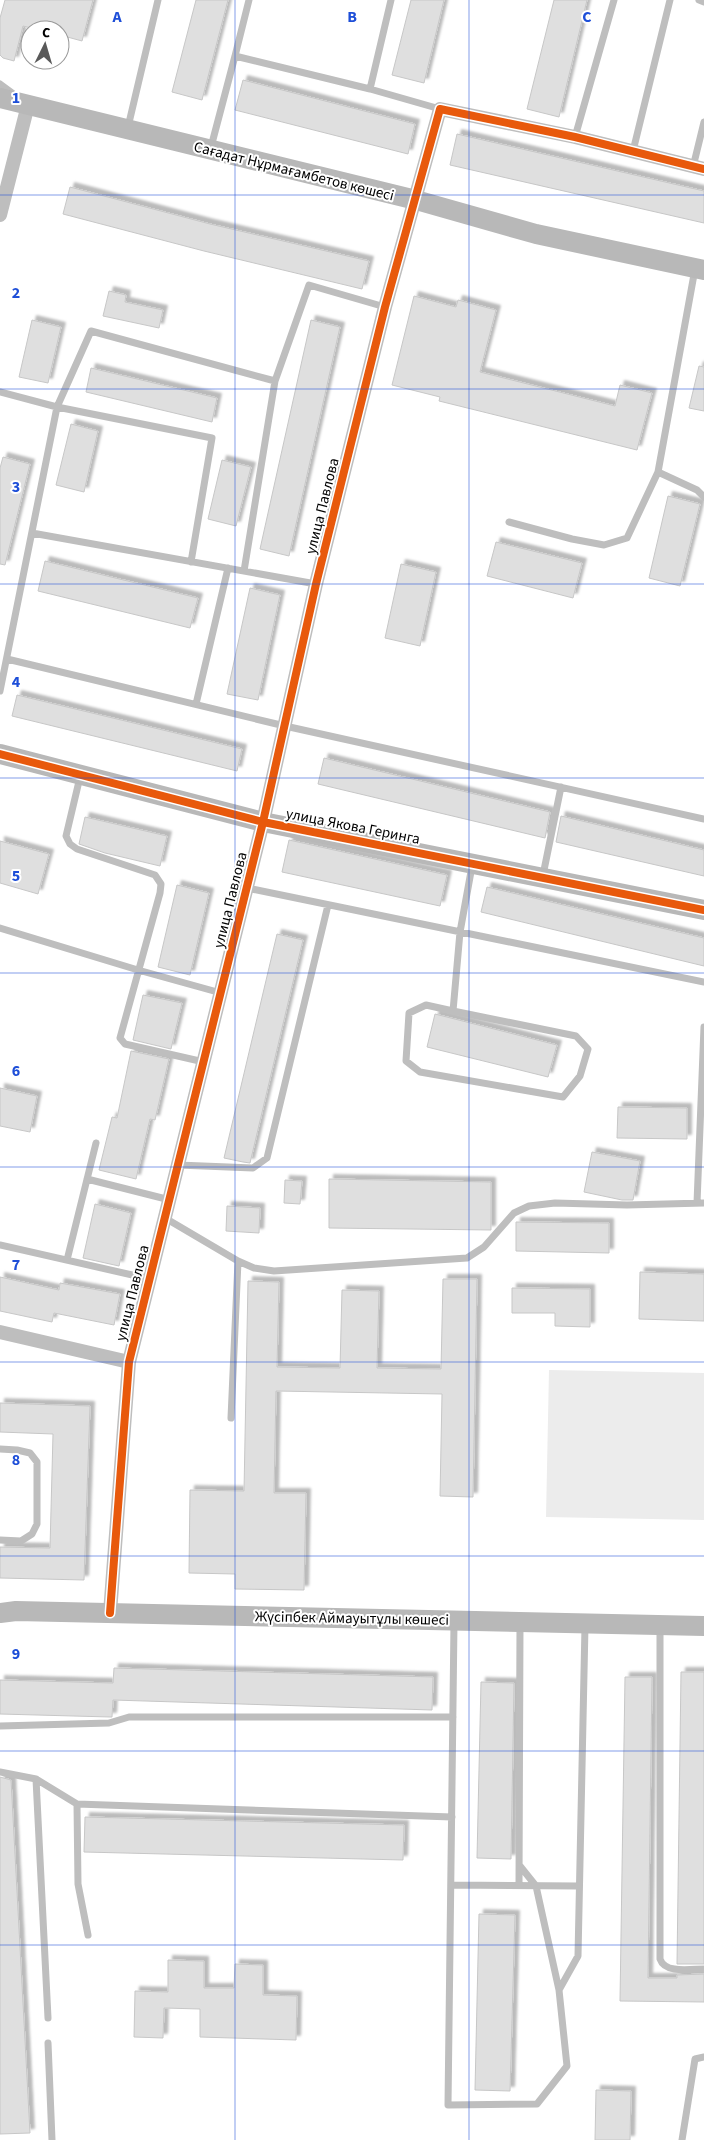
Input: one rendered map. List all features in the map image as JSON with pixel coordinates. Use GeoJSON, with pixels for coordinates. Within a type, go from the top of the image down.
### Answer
{"type":"FeatureCollection","features":[{"type":"Feature","properties":{"kind":"street","name":"Сағадат Нұрмағамбетов көшесі"},"geometry":{"type":"LineString","coordinates":[[0,98],[416,200],[536,234],[699,269]]}},
{"type":"Feature","properties":{"kind":"street"},"geometry":{"type":"LineString","coordinates":[[0,216],[28,105]]}},
{"type":"Feature","properties":{"kind":"street"},"geometry":{"type":"LineString","coordinates":[[440,109],[575,137],[698,168]]}},
{"type":"Feature","properties":{"kind":"street","name":"улица Павлова"},"geometry":{"type":"LineString","coordinates":[[110,1613],[129,1362],[263,822],[316,584],[386,307],[440,109]]}},
{"type":"Feature","properties":{"kind":"street","name":"улица Якова Геринга"},"geometry":{"type":"LineString","coordinates":[[0,754],[263,822],[704,910]]}},
{"type":"Feature","properties":{"kind":"street"},"geometry":{"type":"LineString","coordinates":[[0,1332],[129,1362]]}},
{"type":"Feature","properties":{"kind":"street","name":"Жүсіпбек Аймауытұлы көшесі"},"geometry":{"type":"LineString","coordinates":[[0,1613],[16,1611],[704,1626]]}},
{"type":"Feature","properties":{"kind":"lane"},"geometry":{"type":"LineString","coordinates":[[127,130],[158,0]]}},
{"type":"Feature","properties":{"kind":"lane"},"geometry":{"type":"LineString","coordinates":[[210,151],[249,0]]}},
{"type":"Feature","properties":{"kind":"lane"},"geometry":{"type":"LineString","coordinates":[[370,89],[391,0]]}},
{"type":"Feature","properties":{"kind":"lane"},"geometry":{"type":"LineString","coordinates":[[575,137],[614,0]]}},
{"type":"Feature","properties":{"kind":"lane"},"geometry":{"type":"LineString","coordinates":[[634,151],[670,0]]}},
{"type":"Feature","properties":{"kind":"lane"},"geometry":{"type":"LineString","coordinates":[[699,0],[704,2]]}},
{"type":"Feature","properties":{"kind":"lane"},"geometry":{"type":"LineString","coordinates":[[236,56],[370,89],[440,109]]}},
{"type":"Feature","properties":{"kind":"lane"},"geometry":{"type":"LineString","coordinates":[[0,84],[28,105]]}},
{"type":"Feature","properties":{"kind":"lane"},"geometry":{"type":"LineString","coordinates":[[698,168],[704,122]]}},
{"type":"Feature","properties":{"kind":"lane"},"geometry":{"type":"LineString","coordinates":[[509,522],[604,545],[627,538],[658,472],[699,269]]}},
{"type":"Feature","properties":{"kind":"lane"},"geometry":{"type":"LineString","coordinates":[[244,571],[275,381],[309,285],[386,307]]}},
{"type":"Feature","properties":{"kind":"lane"},"geometry":{"type":"LineString","coordinates":[[0,691],[57,407],[91,332],[275,381]]}},
{"type":"Feature","properties":{"kind":"lane"},"geometry":{"type":"LineString","coordinates":[[0,392],[57,407],[212,438],[191,562]]}},
{"type":"Feature","properties":{"kind":"lane"},"geometry":{"type":"LineString","coordinates":[[658,472],[697,490],[704,497]]}},
{"type":"Feature","properties":{"kind":"lane"},"geometry":{"type":"LineString","coordinates":[[32,533],[316,584]]}},
{"type":"Feature","properties":{"kind":"lane"},"geometry":{"type":"LineString","coordinates":[[196,704],[228,568]]}},
{"type":"Feature","properties":{"kind":"lane"},"geometry":{"type":"LineString","coordinates":[[6,659],[284,726],[704,819]]}},
{"type":"Feature","properties":{"kind":"lane"},"geometry":{"type":"LineString","coordinates":[[80,775],[66,836],[70,844],[77,849],[155,875],[160,884],[160,893],[120,1038],[125,1044],[204,1062]]}},
{"type":"Feature","properties":{"kind":"lane"},"geometry":{"type":"LineString","coordinates":[[542,878],[560,787]]}},
{"type":"Feature","properties":{"kind":"lane"},"geometry":{"type":"LineString","coordinates":[[453,1010],[460,932],[472,864]]}},
{"type":"Feature","properties":{"kind":"lane"},"geometry":{"type":"LineString","coordinates":[[247,888],[704,982]]}},
{"type":"Feature","properties":{"kind":"lane"},"geometry":{"type":"LineString","coordinates":[[178,1165],[253,1168],[267,1158],[328,905]]}},
{"type":"Feature","properties":{"kind":"lane"},"geometry":{"type":"LineString","coordinates":[[0,928],[221,993]]}},
{"type":"Feature","properties":{"kind":"lane"},"geometry":{"type":"LineString","coordinates":[[426,1005],[453,1010],[576,1036],[588,1049],[580,1076],[563,1097],[420,1072],[406,1061],[409,1013],[426,1005]]}},
{"type":"Feature","properties":{"kind":"lane"},"geometry":{"type":"LineString","coordinates":[[165,1218],[238,1261],[254,1268],[274,1271],[467,1258],[484,1247],[514,1213],[529,1206],[555,1203],[627,1206],[701,1203],[704,1027]]}},
{"type":"Feature","properties":{"kind":"lane"},"geometry":{"type":"LineString","coordinates":[[67,1260],[96,1143]]}},
{"type":"Feature","properties":{"kind":"lane"},"geometry":{"type":"LineString","coordinates":[[86,1179],[170,1200]]}},
{"type":"Feature","properties":{"kind":"lane"},"geometry":{"type":"LineString","coordinates":[[0,1245],[150,1279]]}},
{"type":"Feature","properties":{"kind":"lane"},"geometry":{"type":"LineString","coordinates":[[231,1418],[238,1261]]}},
{"type":"Feature","properties":{"kind":"lane"},"geometry":{"type":"LineString","coordinates":[[0,1449],[17,1450],[30,1454],[37,1462],[37,1524],[32,1534],[21,1541],[0,1540]]}},
{"type":"Feature","properties":{"kind":"lane"},"geometry":{"type":"LineString","coordinates":[[454,1620],[448,2104],[537,2104],[567,2066],[559,1990],[536,1886],[519,1866]]}},
{"type":"Feature","properties":{"kind":"lane"},"geometry":{"type":"LineString","coordinates":[[519,1885],[520,1621]]}},
{"type":"Feature","properties":{"kind":"lane"},"geometry":{"type":"LineString","coordinates":[[559,1990],[578,1956],[585,1623]]}},
{"type":"Feature","properties":{"kind":"lane"},"geometry":{"type":"LineString","coordinates":[[660,1625],[660,1959],[662,1964],[668,1969],[704,1969]]}},
{"type":"Feature","properties":{"kind":"lane"},"geometry":{"type":"LineString","coordinates":[[0,1726],[109,1723],[129,1717],[453,1717]]}},
{"type":"Feature","properties":{"kind":"lane"},"geometry":{"type":"LineString","coordinates":[[0,1772],[36,1779],[77,1804],[452,1817]]}},
{"type":"Feature","properties":{"kind":"lane"},"geometry":{"type":"LineString","coordinates":[[36,1779],[48,2018]]}},
{"type":"Feature","properties":{"kind":"lane"},"geometry":{"type":"LineString","coordinates":[[77,1804],[78,1884],[88,1935]]}},
{"type":"Feature","properties":{"kind":"lane"},"geometry":{"type":"LineString","coordinates":[[451,1885],[579,1886]]}},
{"type":"Feature","properties":{"kind":"lane"},"geometry":{"type":"LineString","coordinates":[[48,2043],[52,2140]]}},
{"type":"Feature","properties":{"kind":"lane"},"geometry":{"type":"LineString","coordinates":[[682,2140],[695,2058],[704,2057]]}},
{"type":"Feature","properties":{"kind":"shaded area"},"geometry":{"type":"Polygon","coordinates":[[[549,1370],[704,1373],[704,1520],[546,1517],[549,1370]]]}},
{"type":"Feature","properties":{"kind":"building"},"geometry":{"type":"Polygon","coordinates":[[[5,0],[93,0],[82,41],[70,38],[70,20],[20,20],[20,38],[14,61],[3,58],[0,55],[0,18],[5,0]]]}},
{"type":"Feature","properties":{"kind":"building"},"geometry":{"type":"Polygon","coordinates":[[[196,0],[228,0],[202,100],[172,92],[196,0]]]}},
{"type":"Feature","properties":{"kind":"building"},"geometry":{"type":"Polygon","coordinates":[[[411,0],[444,0],[424,83],[392,75],[411,0]]]}},
{"type":"Feature","properties":{"kind":"building"},"geometry":{"type":"Polygon","coordinates":[[[554,0],[587,0],[559,117],[527,109],[554,0]]]}},
{"type":"Feature","properties":{"kind":"building"},"geometry":{"type":"Polygon","coordinates":[[[243,80],[415,124],[408,154],[235,110],[243,80]]]}},
{"type":"Feature","properties":{"kind":"building"},"geometry":{"type":"Polygon","coordinates":[[[457,134],[704,191],[704,223],[450,165],[457,134]]]}},
{"type":"Feature","properties":{"kind":"building"},"geometry":{"type":"Polygon","coordinates":[[[70,187],[210,224],[369,261],[362,289],[204,251],[63,214],[70,187]]]}},
{"type":"Feature","properties":{"kind":"building"},"geometry":{"type":"Polygon","coordinates":[[[109,291],[126,295],[125,302],[163,310],[159,328],[103,316],[109,291]]]}},
{"type":"Feature","properties":{"kind":"building"},"geometry":{"type":"Polygon","coordinates":[[[414,296],[456,307],[458,300],[496,310],[480,372],[615,406],[620,385],[652,393],[637,450],[439,401],[440,397],[392,385],[414,296]]]}},
{"type":"Feature","properties":{"kind":"building"},"geometry":{"type":"Polygon","coordinates":[[[32,320],[61,327],[48,383],[19,377],[32,320]]]}},
{"type":"Feature","properties":{"kind":"building"},"geometry":{"type":"Polygon","coordinates":[[[311,320],[340,327],[289,556],[260,549],[311,320]]]}},
{"type":"Feature","properties":{"kind":"building"},"geometry":{"type":"Polygon","coordinates":[[[699,366],[704,367],[704,411],[689,408],[699,366]]]}},
{"type":"Feature","properties":{"kind":"building"},"geometry":{"type":"Polygon","coordinates":[[[91,368],[217,398],[212,422],[86,392],[91,368]]]}},
{"type":"Feature","properties":{"kind":"building"},"geometry":{"type":"Polygon","coordinates":[[[71,424],[98,431],[84,492],[56,485],[71,424]]]}},
{"type":"Feature","properties":{"kind":"building"},"geometry":{"type":"Polygon","coordinates":[[[3,457],[30,464],[5,565],[0,564],[0,468],[3,457]]]}},
{"type":"Feature","properties":{"kind":"building"},"geometry":{"type":"Polygon","coordinates":[[[222,460],[251,467],[236,526],[208,519],[222,460]]]}},
{"type":"Feature","properties":{"kind":"building"},"geometry":{"type":"Polygon","coordinates":[[[668,496],[700,504],[680,586],[649,578],[668,496]]]}},
{"type":"Feature","properties":{"kind":"building"},"geometry":{"type":"Polygon","coordinates":[[[496,542],[582,563],[573,598],[487,576],[496,542]]]}},
{"type":"Feature","properties":{"kind":"building"},"geometry":{"type":"Polygon","coordinates":[[[45,561],[198,598],[190,628],[38,591],[45,561]]]}},
{"type":"Feature","properties":{"kind":"building"},"geometry":{"type":"Polygon","coordinates":[[[401,564],[436,572],[420,646],[385,638],[401,564]]]}},
{"type":"Feature","properties":{"kind":"building"},"geometry":{"type":"Polygon","coordinates":[[[250,588],[280,595],[258,700],[227,694],[250,588]]]}},
{"type":"Feature","properties":{"kind":"building"},"geometry":{"type":"Polygon","coordinates":[[[17,695],[242,749],[237,771],[12,716],[17,695]]]}},
{"type":"Feature","properties":{"kind":"building"},"geometry":{"type":"Polygon","coordinates":[[[324,758],[550,812],[545,838],[318,784],[324,758]]]}},
{"type":"Feature","properties":{"kind":"building"},"geometry":{"type":"Polygon","coordinates":[[[561,816],[704,850],[704,876],[556,842],[561,816]]]}},
{"type":"Feature","properties":{"kind":"building"},"geometry":{"type":"Polygon","coordinates":[[[85,817],[167,836],[160,866],[105,853],[79,844],[85,817]]]}},
{"type":"Feature","properties":{"kind":"building"},"geometry":{"type":"Polygon","coordinates":[[[289,840],[447,875],[440,906],[282,872],[289,840]]]}},
{"type":"Feature","properties":{"kind":"building"},"geometry":{"type":"Polygon","coordinates":[[[0,841],[49,854],[38,894],[0,883],[0,841]]]}},
{"type":"Feature","properties":{"kind":"building"},"geometry":{"type":"Polygon","coordinates":[[[177,885],[209,893],[190,975],[158,967],[177,885]]]}},
{"type":"Feature","properties":{"kind":"building"},"geometry":{"type":"Polygon","coordinates":[[[487,887],[704,938],[704,966],[481,912],[487,887]]]}},
{"type":"Feature","properties":{"kind":"building"},"geometry":{"type":"Polygon","coordinates":[[[277,934],[303,940],[250,1163],[224,1158],[277,934]]]}},
{"type":"Feature","properties":{"kind":"building"},"geometry":{"type":"Polygon","coordinates":[[[143,995],[182,1003],[171,1049],[133,1040],[143,995]]]}},
{"type":"Feature","properties":{"kind":"building"},"geometry":{"type":"Polygon","coordinates":[[[435,1014],[557,1045],[548,1077],[427,1047],[435,1014]]]}},
{"type":"Feature","properties":{"kind":"building"},"geometry":{"type":"Polygon","coordinates":[[[131,1051],[169,1059],[155,1120],[150,1119],[136,1179],[99,1170],[112,1117],[117,1118],[131,1051]]]}},
{"type":"Feature","properties":{"kind":"building"},"geometry":{"type":"Polygon","coordinates":[[[0,1088],[37,1096],[30,1132],[0,1126],[0,1088]]]}},
{"type":"Feature","properties":{"kind":"building"},"geometry":{"type":"Polygon","coordinates":[[[618,1107],[687,1108],[687,1139],[617,1138],[618,1107]]]}},
{"type":"Feature","properties":{"kind":"building"},"geometry":{"type":"Polygon","coordinates":[[[592,1152],[640,1161],[633,1200],[622,1200],[584,1192],[592,1152]]]}},
{"type":"Feature","properties":{"kind":"building"},"geometry":{"type":"Polygon","coordinates":[[[329,1179],[491,1182],[491,1230],[329,1228],[329,1179]]]}},
{"type":"Feature","properties":{"kind":"building"},"geometry":{"type":"Polygon","coordinates":[[[285,1180],[302,1181],[300,1204],[284,1203],[285,1180]]]}},
{"type":"Feature","properties":{"kind":"building"},"geometry":{"type":"Polygon","coordinates":[[[95,1204],[131,1213],[119,1266],[83,1258],[95,1204]]]}},
{"type":"Feature","properties":{"kind":"building"},"geometry":{"type":"Polygon","coordinates":[[[227,1206],[260,1208],[259,1233],[226,1231],[227,1206]]]}},
{"type":"Feature","properties":{"kind":"building"},"geometry":{"type":"Polygon","coordinates":[[[516,1222],[609,1223],[609,1253],[516,1251],[516,1222]]]}},
{"type":"Feature","properties":{"kind":"building"},"geometry":{"type":"Polygon","coordinates":[[[640,1272],[704,1274],[704,1321],[639,1319],[640,1272]]]}},
{"type":"Feature","properties":{"kind":"building"},"geometry":{"type":"Polygon","coordinates":[[[0,1277],[59,1290],[60,1283],[120,1294],[114,1325],[54,1313],[52,1322],[0,1311],[0,1277]]]}},
{"type":"Feature","properties":{"kind":"building"},"geometry":{"type":"Polygon","coordinates":[[[443,1279],[477,1279],[473,1497],[440,1496],[442,1394],[276,1391],[274,1493],[306,1493],[304,1590],[235,1589],[235,1574],[189,1573],[190,1490],[244,1491],[248,1281],[279,1282],[277,1367],[340,1368],[342,1290],[379,1291],[377,1368],[441,1369],[443,1279]]]}},
{"type":"Feature","properties":{"kind":"building"},"geometry":{"type":"Polygon","coordinates":[[[512,1288],[590,1289],[590,1327],[555,1326],[555,1313],[512,1313],[512,1288]]]}},
{"type":"Feature","properties":{"kind":"building"},"geometry":{"type":"Polygon","coordinates":[[[0,1403],[90,1406],[84,1580],[0,1578],[0,1547],[50,1548],[53,1434],[0,1432],[0,1403]]]}},
{"type":"Feature","properties":{"kind":"building"},"geometry":{"type":"Polygon","coordinates":[[[114,1668],[433,1677],[432,1710],[113,1700],[112,1717],[0,1714],[0,1680],[113,1683],[114,1668]]]}},
{"type":"Feature","properties":{"kind":"building"},"geometry":{"type":"Polygon","coordinates":[[[681,1672],[704,1672],[704,1964],[677,1964],[681,1672]]]}},
{"type":"Feature","properties":{"kind":"building"},"geometry":{"type":"Polygon","coordinates":[[[625,1677],[652,1677],[648,1978],[677,1978],[677,1975],[704,1974],[704,2002],[620,2001],[625,1677]]]}},
{"type":"Feature","properties":{"kind":"building"},"geometry":{"type":"Polygon","coordinates":[[[481,1682],[514,1683],[511,1859],[477,1858],[481,1682]]]}},
{"type":"Feature","properties":{"kind":"building"},"geometry":{"type":"Polygon","coordinates":[[[0,1777],[11,1780],[30,2133],[0,2134],[0,1777]]]}},
{"type":"Feature","properties":{"kind":"building"},"geometry":{"type":"Polygon","coordinates":[[[85,1817],[404,1825],[403,1860],[84,1852],[85,1817]]]}},
{"type":"Feature","properties":{"kind":"building"},"geometry":{"type":"Polygon","coordinates":[[[479,1914],[515,1915],[510,2091],[475,2090],[479,1914]]]}},
{"type":"Feature","properties":{"kind":"building"},"geometry":{"type":"Polygon","coordinates":[[[168,1960],[204,1961],[204,1988],[234,1988],[235,1964],[263,1965],[263,1995],[297,1996],[296,2040],[200,2037],[200,2009],[164,2008],[163,2038],[134,2037],[135,1991],[168,1992],[168,1960]]]}},
{"type":"Feature","properties":{"kind":"building"},"geometry":{"type":"Polygon","coordinates":[[[596,2090],[631,2091],[630,2140],[595,2140],[596,2090]]]}},
{"type":"Feature","properties":{"kind":"cycle path"},"geometry":{"type":"LineString","coordinates":[[110,1613],[129,1362],[263,822],[316,584],[385,307],[440,109],[575,137],[704,169]]}},
{"type":"Feature","properties":{"kind":"cycle path"},"geometry":{"type":"LineString","coordinates":[[0,754],[263,822],[704,910]]}}]}
